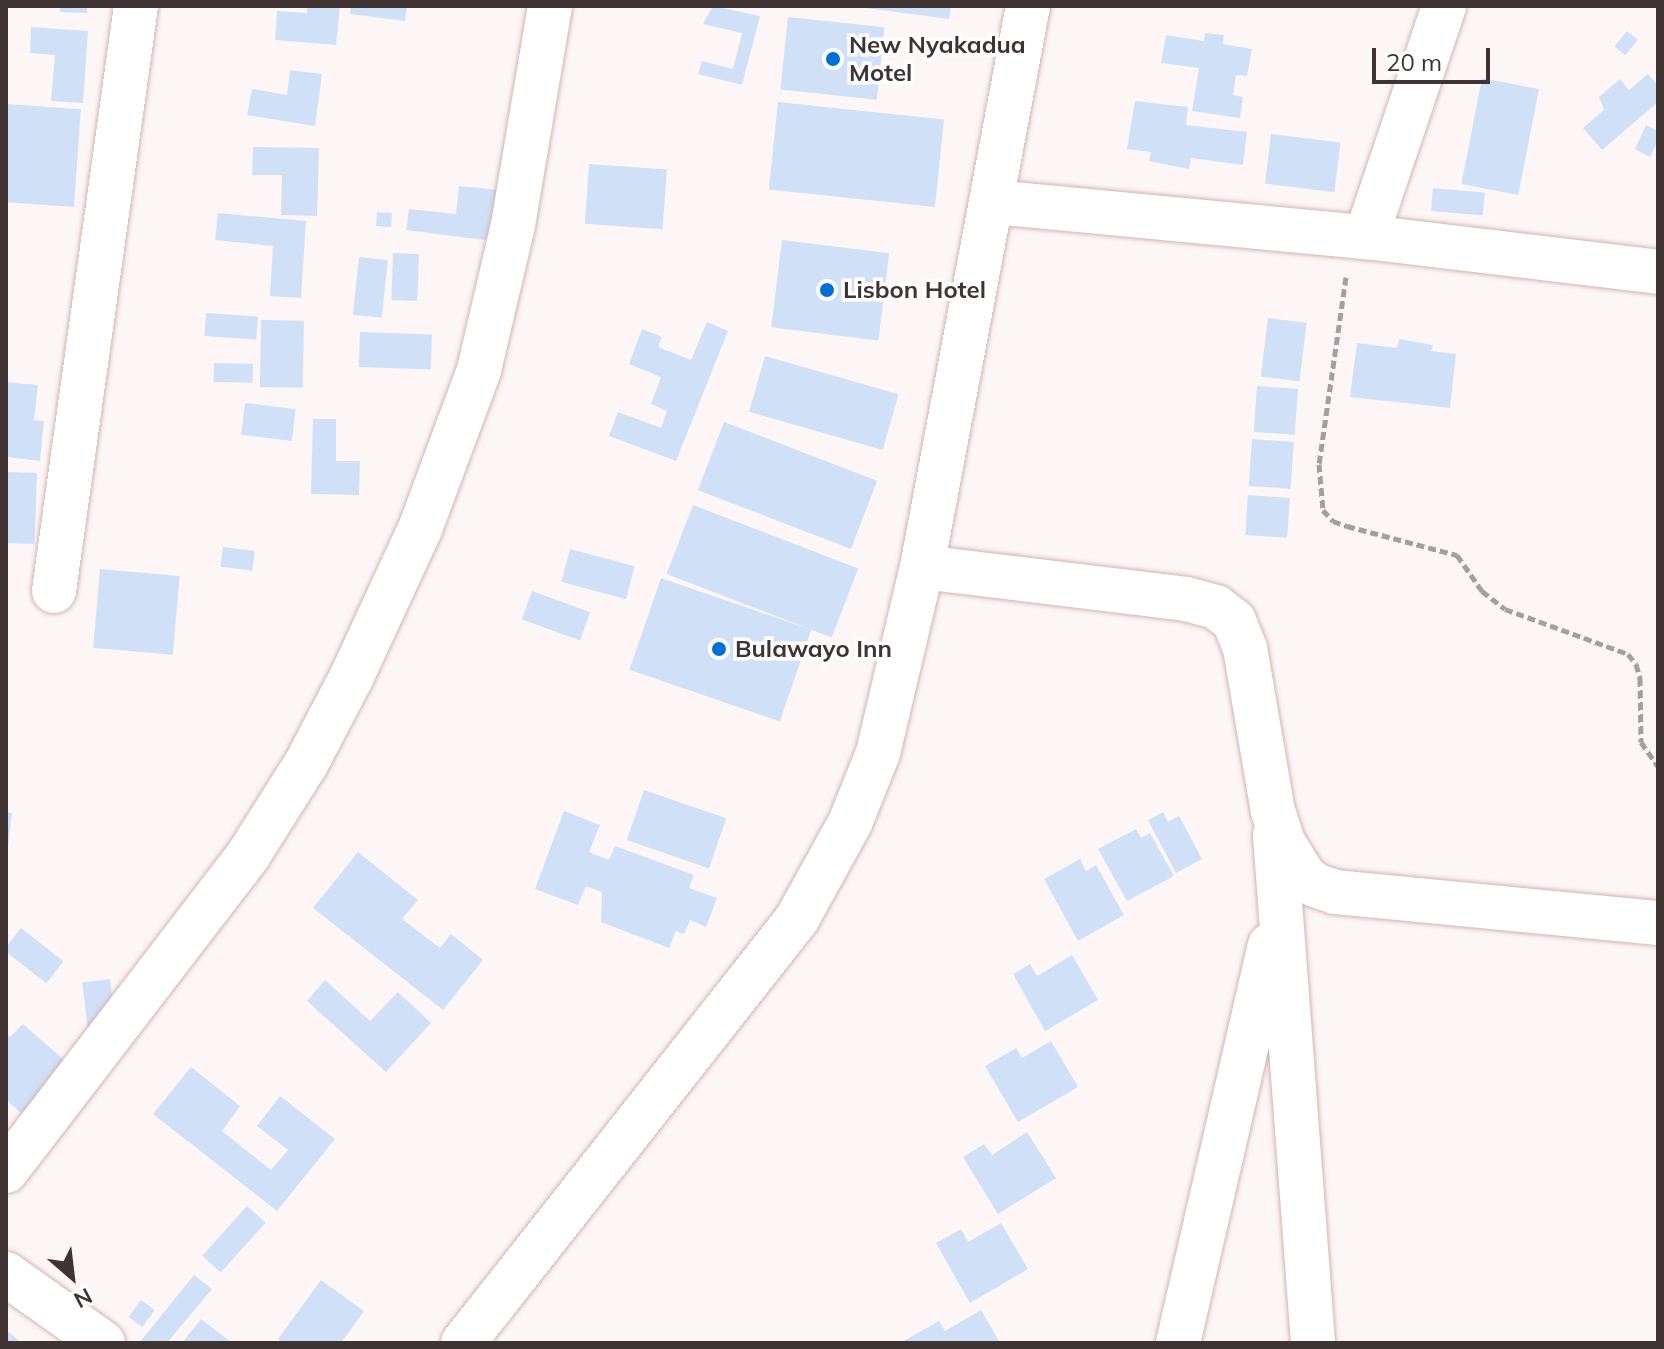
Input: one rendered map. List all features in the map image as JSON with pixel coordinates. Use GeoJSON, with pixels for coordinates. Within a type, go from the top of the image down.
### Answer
{"type":"FeatureCollection","features":[{"type":"Feature","properties":{"kind":"street"},"geometry":{"type":"LineString","coordinates":[[54,591],[136,6]]}},
{"type":"Feature","properties":{"kind":"street"},"geometry":{"type":"LineString","coordinates":[[6,1171],[249,854],[306,764],[352,676],[420,529],[479,370],[513,225],[550,6]]}},
{"type":"Feature","properties":{"kind":"street"},"geometry":{"type":"LineString","coordinates":[[463,1343],[797,919],[850,823],[878,753],[922,567],[1028,6]]}},
{"type":"Feature","properties":{"kind":"street"},"geometry":{"type":"LineString","coordinates":[[1360,236],[1444,6]]}},
{"type":"Feature","properties":{"kind":"street"},"geometry":{"type":"LineString","coordinates":[[993,202],[1360,236],[1658,272]]}},
{"type":"Feature","properties":{"kind":"street"},"geometry":{"type":"LineString","coordinates":[[922,567],[1186,599],[1216,607],[1234,621],[1245,648],[1273,811],[1313,1343]]}},
{"type":"Feature","properties":{"kind":"street"},"geometry":{"type":"LineString","coordinates":[[1273,811],[1284,844],[1304,876],[1315,885],[1335,892],[1658,923]]}},
{"type":"Feature","properties":{"kind":"street"},"geometry":{"type":"LineString","coordinates":[[1178,1343],[1280,903]]}},
{"type":"Feature","properties":{"kind":"street"},"geometry":{"type":"LineString","coordinates":[[6,1274],[103,1343]]}},
{"type":"Feature","properties":{"kind":"path"},"geometry":{"type":"LineString","coordinates":[[1360,236],[1333,345],[1319,464],[1323,510],[1333,521],[1347,526],[1457,555],[1482,591],[1505,609],[1628,654],[1636,664],[1640,678],[1641,742],[1658,766]]}},
{"type":"Feature","properties":{"kind":"building"},"geometry":{"type":"Polygon","coordinates":[[[60,6],[87,6],[87,13],[60,12],[60,6]]]}},
{"type":"Feature","properties":{"kind":"building"},"geometry":{"type":"Polygon","coordinates":[[[307,6],[340,6],[336,45],[275,40],[277,11],[307,13],[307,6]]]}},
{"type":"Feature","properties":{"kind":"building"},"geometry":{"type":"Polygon","coordinates":[[[351,6],[407,6],[405,21],[350,14],[351,6]]]}},
{"type":"Feature","properties":{"kind":"building"},"geometry":{"type":"Polygon","coordinates":[[[713,6],[760,16],[742,85],[698,74],[702,61],[733,69],[742,33],[703,24],[713,6]]]}},
{"type":"Feature","properties":{"kind":"building"},"geometry":{"type":"Polygon","coordinates":[[[851,6],[951,6],[949,19],[851,6]]]}},
{"type":"Feature","properties":{"kind":"building","name":"New Nyakadua Motel"},"geometry":{"type":"Polygon","coordinates":[[[788,17],[884,27],[877,100],[780,90],[788,17]]]}},
{"type":"Feature","properties":{"kind":"building"},"geometry":{"type":"Polygon","coordinates":[[[31,27],[88,31],[83,103],[51,101],[55,55],[30,53],[31,27]]]}},
{"type":"Feature","properties":{"kind":"building"},"geometry":{"type":"Polygon","coordinates":[[[1627,31],[1638,40],[1625,55],[1614,47],[1627,31]]]}},
{"type":"Feature","properties":{"kind":"building"},"geometry":{"type":"Polygon","coordinates":[[[1205,33],[1224,35],[1223,44],[1252,49],[1247,76],[1236,75],[1233,95],[1243,97],[1240,118],[1192,111],[1199,68],[1161,63],[1166,35],[1204,41],[1205,33]]]}},
{"type":"Feature","properties":{"kind":"building"},"geometry":{"type":"Polygon","coordinates":[[[290,70],[322,74],[315,126],[247,115],[252,89],[287,95],[290,70]]]}},
{"type":"Feature","properties":{"kind":"building"},"geometry":{"type":"Polygon","coordinates":[[[1648,74],[1658,86],[1658,102],[1602,150],[1583,128],[1604,110],[1599,97],[1620,79],[1629,90],[1648,74]]]}},
{"type":"Feature","properties":{"kind":"building"},"geometry":{"type":"Polygon","coordinates":[[[1482,78],[1539,89],[1518,195],[1461,184],[1482,78]]]}},
{"type":"Feature","properties":{"kind":"building"},"geometry":{"type":"Polygon","coordinates":[[[1135,101],[1188,107],[1186,125],[1247,132],[1243,165],[1191,158],[1189,169],[1149,161],[1151,152],[1127,149],[1135,101]]]}},
{"type":"Feature","properties":{"kind":"building"},"geometry":{"type":"Polygon","coordinates":[[[778,102],[944,119],[935,207],[769,190],[778,102]]]}},
{"type":"Feature","properties":{"kind":"building"},"geometry":{"type":"Polygon","coordinates":[[[6,104],[81,109],[74,207],[6,202],[6,104]]]}},
{"type":"Feature","properties":{"kind":"building"},"geometry":{"type":"Polygon","coordinates":[[[1646,125],[1658,131],[1658,141],[1650,157],[1635,149],[1646,125]]]}},
{"type":"Feature","properties":{"kind":"building"},"geometry":{"type":"Polygon","coordinates":[[[1271,134],[1340,143],[1334,192],[1265,184],[1271,134]]]}},
{"type":"Feature","properties":{"kind":"building"},"geometry":{"type":"Polygon","coordinates":[[[253,147],[319,148],[317,216],[281,215],[282,175],[252,175],[253,147]]]}},
{"type":"Feature","properties":{"kind":"building"},"geometry":{"type":"Polygon","coordinates":[[[589,164],[667,169],[663,229],[585,224],[589,164]]]}},
{"type":"Feature","properties":{"kind":"building"},"geometry":{"type":"Polygon","coordinates":[[[459,186],[498,190],[492,241],[406,230],[409,209],[456,214],[459,186]]]}},
{"type":"Feature","properties":{"kind":"building"},"geometry":{"type":"Polygon","coordinates":[[[1433,188],[1485,193],[1483,215],[1431,211],[1433,188]]]}},
{"type":"Feature","properties":{"kind":"building"},"geometry":{"type":"Polygon","coordinates":[[[377,212],[392,213],[391,227],[376,226],[377,212]]]}},
{"type":"Feature","properties":{"kind":"building"},"geometry":{"type":"Polygon","coordinates":[[[218,213],[306,221],[301,298],[270,296],[273,246],[215,240],[218,213]]]}},
{"type":"Feature","properties":{"kind":"building","name":"Lisbon Hotel"},"geometry":{"type":"Polygon","coordinates":[[[782,240],[889,253],[878,341],[771,327],[782,240]]]}},
{"type":"Feature","properties":{"kind":"building"},"geometry":{"type":"Polygon","coordinates":[[[393,253],[419,254],[417,301],[391,300],[393,253]]]}},
{"type":"Feature","properties":{"kind":"building"},"geometry":{"type":"Polygon","coordinates":[[[359,257],[388,260],[382,318],[353,315],[359,257]]]}},
{"type":"Feature","properties":{"kind":"building"},"geometry":{"type":"Polygon","coordinates":[[[206,313],[258,317],[256,340],[204,336],[206,313]]]}},
{"type":"Feature","properties":{"kind":"building"},"geometry":{"type":"Polygon","coordinates":[[[1268,318],[1307,323],[1300,381],[1261,377],[1268,318]]]}},
{"type":"Feature","properties":{"kind":"building"},"geometry":{"type":"Polygon","coordinates":[[[261,320],[304,321],[303,388],[260,387],[261,320]]]}},
{"type":"Feature","properties":{"kind":"building"},"geometry":{"type":"Polygon","coordinates":[[[707,322],[728,331],[676,461],[609,436],[618,412],[661,428],[667,411],[651,404],[661,377],[629,364],[642,329],[662,337],[658,347],[691,360],[707,322]]]}},
{"type":"Feature","properties":{"kind":"building"},"geometry":{"type":"Polygon","coordinates":[[[360,332],[432,335],[431,369],[359,367],[360,332]]]}},
{"type":"Feature","properties":{"kind":"building"},"geometry":{"type":"Polygon","coordinates":[[[1399,339],[1433,345],[1431,351],[1456,354],[1450,408],[1350,397],[1357,343],[1397,348],[1399,339]]]}},
{"type":"Feature","properties":{"kind":"building"},"geometry":{"type":"Polygon","coordinates":[[[765,356],[899,394],[883,450],[749,412],[765,356]]]}},
{"type":"Feature","properties":{"kind":"building"},"geometry":{"type":"Polygon","coordinates":[[[214,363],[253,364],[253,383],[214,382],[214,363]]]}},
{"type":"Feature","properties":{"kind":"building"},"geometry":{"type":"Polygon","coordinates":[[[6,382],[38,385],[34,420],[44,421],[40,461],[6,457],[6,382]]]}},
{"type":"Feature","properties":{"kind":"building"},"geometry":{"type":"Polygon","coordinates":[[[1257,386],[1298,389],[1295,435],[1254,432],[1257,386]]]}},
{"type":"Feature","properties":{"kind":"building"},"geometry":{"type":"Polygon","coordinates":[[[245,403],[296,409],[292,441],[241,435],[245,403]]]}},
{"type":"Feature","properties":{"kind":"building"},"geometry":{"type":"Polygon","coordinates":[[[313,419],[336,419],[336,461],[360,461],[359,495],[311,494],[313,419]]]}},
{"type":"Feature","properties":{"kind":"building"},"geometry":{"type":"Polygon","coordinates":[[[724,422],[877,481],[851,549],[698,490],[724,422]]]}},
{"type":"Feature","properties":{"kind":"building"},"geometry":{"type":"Polygon","coordinates":[[[1252,439],[1294,442],[1291,489],[1249,486],[1252,439]]]}},
{"type":"Feature","properties":{"kind":"building"},"geometry":{"type":"Polygon","coordinates":[[[6,472],[37,473],[35,544],[6,543],[6,472]]]}},
{"type":"Feature","properties":{"kind":"building"},"geometry":{"type":"Polygon","coordinates":[[[1248,495],[1290,498],[1287,538],[1245,535],[1248,495]]]}},
{"type":"Feature","properties":{"kind":"building"},"geometry":{"type":"Polygon","coordinates":[[[693,505],[858,568],[832,638],[666,574],[693,505]]]}},
{"type":"Feature","properties":{"kind":"building"},"geometry":{"type":"Polygon","coordinates":[[[223,547],[255,551],[252,571],[221,567],[223,547]]]}},
{"type":"Feature","properties":{"kind":"building"},"geometry":{"type":"Polygon","coordinates":[[[570,549],[635,566],[626,599],[561,582],[570,549]]]}},
{"type":"Feature","properties":{"kind":"building"},"geometry":{"type":"Polygon","coordinates":[[[100,569],[180,576],[173,655],[93,648],[100,569]]]}},
{"type":"Feature","properties":{"kind":"building","name":"Bulawayo Inn"},"geometry":{"type":"Polygon","coordinates":[[[661,578],[811,630],[780,721],[629,670],[661,578]]]}},
{"type":"Feature","properties":{"kind":"building"},"geometry":{"type":"Polygon","coordinates":[[[532,591],[590,612],[580,640],[522,619],[532,591]]]}},
{"type":"Feature","properties":{"kind":"building"},"geometry":{"type":"Polygon","coordinates":[[[644,790],[726,818],[709,868],[627,840],[644,790]]]}},
{"type":"Feature","properties":{"kind":"building"},"geometry":{"type":"Polygon","coordinates":[[[564,811],[600,825],[589,852],[609,860],[615,846],[694,875],[689,888],[717,898],[706,927],[690,920],[684,934],[676,931],[669,948],[601,922],[602,892],[586,886],[578,905],[535,889],[564,811]]]}},
{"type":"Feature","properties":{"kind":"building"},"geometry":{"type":"Polygon","coordinates":[[[6,812],[12,813],[8,845],[6,845],[6,812]]]}},
{"type":"Feature","properties":{"kind":"building"},"geometry":{"type":"Polygon","coordinates":[[[1163,812],[1168,822],[1179,816],[1202,859],[1176,873],[1148,820],[1163,812]]]}},
{"type":"Feature","properties":{"kind":"building"},"geometry":{"type":"Polygon","coordinates":[[[1136,829],[1141,838],[1150,833],[1174,876],[1127,901],[1098,849],[1136,829]]]}},
{"type":"Feature","properties":{"kind":"building"},"geometry":{"type":"Polygon","coordinates":[[[358,852],[418,900],[402,919],[440,948],[451,934],[483,960],[443,1010],[313,908],[358,852]]]}},
{"type":"Feature","properties":{"kind":"building"},"geometry":{"type":"Polygon","coordinates":[[[1080,859],[1086,871],[1096,865],[1124,915],[1078,941],[1044,879],[1080,859]]]}},
{"type":"Feature","properties":{"kind":"building"},"geometry":{"type":"Polygon","coordinates":[[[21,928],[64,961],[46,983],[6,952],[6,947],[21,928]]]}},
{"type":"Feature","properties":{"kind":"building"},"geometry":{"type":"Polygon","coordinates":[[[1072,955],[1098,1000],[1045,1031],[1013,974],[1030,964],[1037,976],[1072,955]]]}},
{"type":"Feature","properties":{"kind":"building"},"geometry":{"type":"Polygon","coordinates":[[[110,979],[116,1025],[88,1028],[82,982],[110,979]]]}},
{"type":"Feature","properties":{"kind":"building"},"geometry":{"type":"Polygon","coordinates":[[[325,980],[370,1021],[398,992],[431,1023],[386,1072],[307,1001],[325,980]]]}},
{"type":"Feature","properties":{"kind":"building"},"geometry":{"type":"Polygon","coordinates":[[[23,1024],[71,1066],[26,1117],[6,1100],[6,1034],[10,1037],[23,1024]]]}},
{"type":"Feature","properties":{"kind":"building"},"geometry":{"type":"Polygon","coordinates":[[[1051,1041],[1078,1087],[1018,1122],[985,1066],[1016,1048],[1022,1058],[1051,1041]]]}},
{"type":"Feature","properties":{"kind":"building"},"geometry":{"type":"Polygon","coordinates":[[[191,1067],[240,1106],[222,1131],[271,1170],[288,1150],[257,1126],[280,1096],[335,1139],[277,1211],[153,1114],[191,1067]]]}},
{"type":"Feature","properties":{"kind":"building"},"geometry":{"type":"Polygon","coordinates":[[[1027,1132],[1056,1178],[998,1214],[963,1157],[984,1144],[992,1155],[1027,1132]]]}},
{"type":"Feature","properties":{"kind":"building"},"geometry":{"type":"Polygon","coordinates":[[[247,1206],[266,1223],[221,1273],[202,1256],[247,1206]]]}},
{"type":"Feature","properties":{"kind":"building"},"geometry":{"type":"Polygon","coordinates":[[[1001,1223],[1028,1269],[970,1303],[936,1243],[961,1229],[968,1242],[1001,1223]]]}},
{"type":"Feature","properties":{"kind":"building"},"geometry":{"type":"Polygon","coordinates":[[[194,1275],[212,1289],[167,1343],[139,1343],[194,1275]]]}},
{"type":"Feature","properties":{"kind":"building"},"geometry":{"type":"Polygon","coordinates":[[[321,1280],[364,1311],[341,1343],[283,1343],[278,1339],[321,1280]]]}},
{"type":"Feature","properties":{"kind":"building"},"geometry":{"type":"Polygon","coordinates":[[[141,1300],[155,1310],[142,1327],[129,1317],[141,1300]]]}},
{"type":"Feature","properties":{"kind":"building"},"geometry":{"type":"Polygon","coordinates":[[[981,1310],[1000,1343],[900,1343],[939,1321],[945,1331],[981,1310]]]}},
{"type":"Feature","properties":{"kind":"building"},"geometry":{"type":"Polygon","coordinates":[[[201,1319],[232,1343],[182,1343],[201,1319]]]}},
{"type":"Feature","properties":{"kind":"building"},"geometry":{"type":"Polygon","coordinates":[[[6,1330],[22,1343],[6,1343],[6,1330]]]}},
{"type":"Feature","properties":{"kind":"place","name":"New Nyakadua Motel"},"geometry":{"type":"Point","coordinates":[833,59]}},
{"type":"Feature","properties":{"kind":"place","name":"Lisbon Hotel"},"geometry":{"type":"Point","coordinates":[827,290]}},
{"type":"Feature","properties":{"kind":"place","name":"Bulawayo Inn"},"geometry":{"type":"Point","coordinates":[719,649]}}]}
